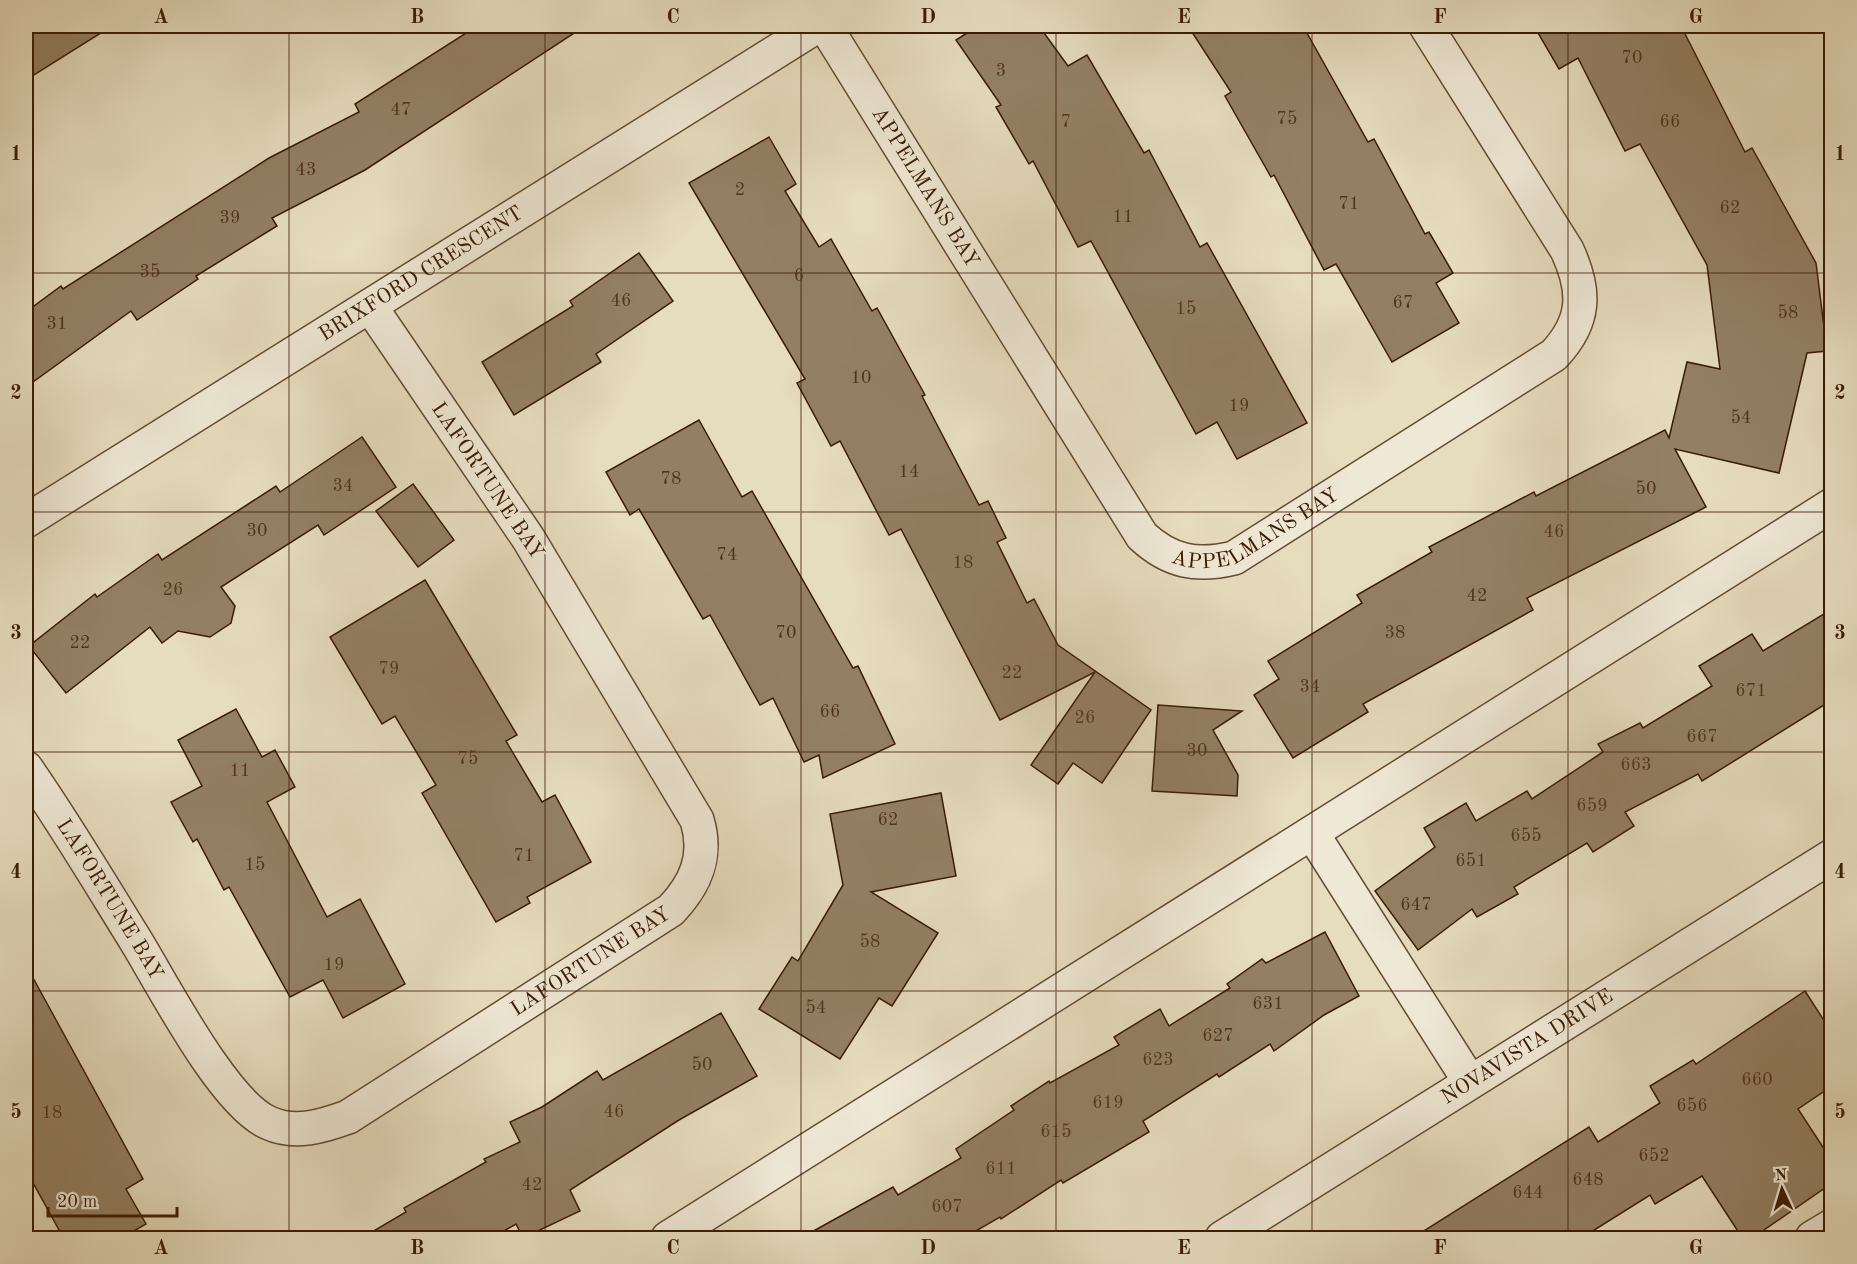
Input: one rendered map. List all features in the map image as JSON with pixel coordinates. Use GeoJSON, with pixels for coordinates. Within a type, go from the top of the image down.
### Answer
{"type":"FeatureCollection","features":[{"type":"Feature","properties":{"kind":"street","name":"BRIXFORD CRESCENT"},"geometry":{"type":"LineString","coordinates":[[26,521],[817,26]]}},
{"type":"Feature","properties":{"kind":"street","name":"APPELMANS BAY"},"geometry":{"type":"LineString","coordinates":[[825,26],[1142,536],[1167,555],[1184,562],[1204,564],[1234,558],[1554,355],[1568,340],[1576,324],[1580,287],[1567,250],[1426,26]]}},
{"type":"Feature","properties":{"kind":"street","name":"LAFORTUNE BAY"},"geometry":{"type":"LineString","coordinates":[[26,768],[56,812],[213,1067],[249,1112],[269,1124],[317,1128],[348,1118],[671,910],[688,892],[700,864],[702,837],[697,820],[528,538],[370,306]]}},
{"type":"Feature","properties":{"kind":"street"},"geometry":{"type":"LineString","coordinates":[[668,1239],[1832,505]]}},
{"type":"Feature","properties":{"kind":"street"},"geometry":{"type":"LineString","coordinates":[[1312,833],[1470,1082]]}},
{"type":"Feature","properties":{"kind":"street","name":"NOVAVISTA DRIVE"},"geometry":{"type":"LineString","coordinates":[[1222,1239],[1832,856]]}},
{"type":"Feature","properties":{"kind":"street"},"geometry":{"type":"LineString","coordinates":[[1812,1239],[1832,1226]]}},
{"type":"Feature","properties":{"kind":"building"},"geometry":{"type":"Polygon","coordinates":[[[26,26],[112,26],[26,80],[26,26]]]}},
{"type":"Feature","properties":{"kind":"building"},"geometry":{"type":"Polygon","coordinates":[[[477,26],[585,26],[365,170],[272,218],[277,226],[196,276],[198,279],[137,320],[131,311],[26,387],[26,312],[61,286],[63,289],[269,158],[359,112],[355,104],[477,26]]]}},
{"type":"Feature","properties":{"kind":"building"},"geometry":{"type":"Polygon","coordinates":[[[978,26],[1039,26],[1068,66],[1087,55],[1144,153],[1149,150],[1200,247],[1207,243],[1307,423],[1237,459],[1217,422],[1196,434],[1091,241],[1078,247],[1033,161],[1029,164],[996,107],[1001,105],[956,40],[978,26]]]}},
{"type":"Feature","properties":{"kind":"building"},"geometry":{"type":"Polygon","coordinates":[[[1188,26],[1303,26],[1368,142],[1374,139],[1425,234],[1429,232],[1453,273],[1436,283],[1459,323],[1392,362],[1336,264],[1324,270],[1274,175],[1271,177],[1225,96],[1231,92],[1188,26]]]}},
{"type":"Feature","properties":{"kind":"building"},"geometry":{"type":"Polygon","coordinates":[[[1534,26],[1681,26],[1745,152],[1752,148],[1816,263],[1827,351],[1807,353],[1779,473],[1675,449],[1706,507],[1527,598],[1533,610],[1363,704],[1368,712],[1293,758],[1254,695],[1279,679],[1268,661],[1362,603],[1357,595],[1432,552],[1429,547],[1534,492],[1536,496],[1665,430],[1669,438],[1687,362],[1720,369],[1707,265],[1640,144],[1625,151],[1578,58],[1559,69],[1534,26]]]}},
{"type":"Feature","properties":{"kind":"building"},"geometry":{"type":"Polygon","coordinates":[[[769,137],[796,184],[785,191],[819,247],[831,239],[872,311],[877,308],[925,395],[922,396],[979,505],[988,501],[1006,538],[997,542],[1027,603],[1034,599],[1058,645],[1151,710],[1102,783],[1073,763],[1058,784],[1031,765],[1095,672],[1000,720],[901,529],[889,535],[840,441],[831,446],[797,383],[805,379],[689,183],[769,137]]]}},
{"type":"Feature","properties":{"kind":"building"},"geometry":{"type":"Polygon","coordinates":[[[639,253],[673,301],[596,354],[601,362],[514,415],[482,362],[573,306],[570,301],[639,253]]]}},
{"type":"Feature","properties":{"kind":"building"},"geometry":{"type":"Polygon","coordinates":[[[699,420],[742,497],[752,491],[853,668],[858,666],[895,744],[823,778],[819,755],[804,762],[773,698],[760,705],[710,615],[703,619],[639,509],[630,515],[606,472],[699,420]]]}},
{"type":"Feature","properties":{"kind":"building"},"geometry":{"type":"Polygon","coordinates":[[[362,437],[396,487],[324,535],[318,525],[221,587],[235,606],[231,623],[210,637],[178,631],[162,643],[150,627],[66,693],[29,646],[95,594],[97,597],[158,554],[162,560],[276,486],[280,492],[362,437]]]}},
{"type":"Feature","properties":{"kind":"building"},"geometry":{"type":"Polygon","coordinates":[[[413,484],[454,540],[418,567],[376,511],[413,484]]]}},
{"type":"Feature","properties":{"kind":"building"},"geometry":{"type":"Polygon","coordinates":[[[425,580],[517,735],[506,741],[542,802],[555,795],[591,862],[527,897],[530,903],[496,922],[422,793],[436,785],[395,716],[382,724],[330,637],[425,580]]]}},
{"type":"Feature","properties":{"kind":"building"},"geometry":{"type":"Polygon","coordinates":[[[1832,609],[1832,700],[1702,781],[1698,774],[1625,812],[1634,826],[1593,852],[1587,843],[1514,887],[1518,894],[1477,917],[1472,909],[1418,950],[1375,891],[1435,847],[1424,828],[1466,803],[1476,821],[1527,791],[1532,799],[1603,752],[1598,744],[1640,723],[1643,728],[1712,686],[1699,666],[1752,634],[1763,651],[1832,609]]]}},
{"type":"Feature","properties":{"kind":"building"},"geometry":{"type":"Polygon","coordinates":[[[1158,705],[1242,711],[1213,730],[1238,775],[1237,796],[1152,791],[1158,705]]]}},
{"type":"Feature","properties":{"kind":"building"},"geometry":{"type":"Polygon","coordinates":[[[236,709],[262,757],[275,750],[295,787],[267,802],[327,917],[360,899],[405,984],[343,1018],[323,980],[290,997],[229,887],[224,890],[197,839],[193,842],[171,802],[202,786],[178,740],[236,709]]]}},
{"type":"Feature","properties":{"kind":"building"},"geometry":{"type":"Polygon","coordinates":[[[941,793],[956,876],[871,892],[938,933],[892,1006],[879,998],[840,1059],[759,1009],[792,957],[798,961],[843,885],[830,814],[941,793]]]}},
{"type":"Feature","properties":{"kind":"building"},"geometry":{"type":"Polygon","coordinates":[[[1325,932],[1359,996],[1324,1015],[1274,1051],[1270,1044],[1219,1077],[1217,1074],[1143,1121],[1149,1132],[1063,1183],[1061,1180],[1001,1219],[1000,1217],[962,1239],[799,1239],[893,1187],[898,1195],[961,1158],[956,1149],[1014,1110],[1011,1106],[1049,1081],[1050,1083],[1119,1045],[1114,1037],[1160,1009],[1169,1026],[1230,988],[1227,984],[1262,959],[1266,963],[1325,932]]]}},
{"type":"Feature","properties":{"kind":"building"},"geometry":{"type":"Polygon","coordinates":[[[26,965],[143,1179],[126,1189],[146,1224],[120,1239],[64,1239],[26,1170],[26,965]]]}},
{"type":"Feature","properties":{"kind":"building"},"geometry":{"type":"Polygon","coordinates":[[[1805,991],[1832,1033],[1832,1086],[1798,1109],[1832,1161],[1832,1183],[1751,1239],[1743,1239],[1702,1176],[1655,1204],[1650,1195],[1580,1239],[1411,1239],[1589,1127],[1598,1142],[1660,1103],[1650,1086],[1693,1060],[1696,1064],[1805,991]]]}},
{"type":"Feature","properties":{"kind":"building"},"geometry":{"type":"Polygon","coordinates":[[[721,1013],[757,1076],[679,1120],[570,1190],[580,1211],[523,1238],[516,1224],[490,1239],[360,1239],[406,1212],[404,1208],[486,1162],[484,1159],[520,1142],[510,1122],[542,1107],[597,1071],[603,1080],[721,1013]]]}}]}
